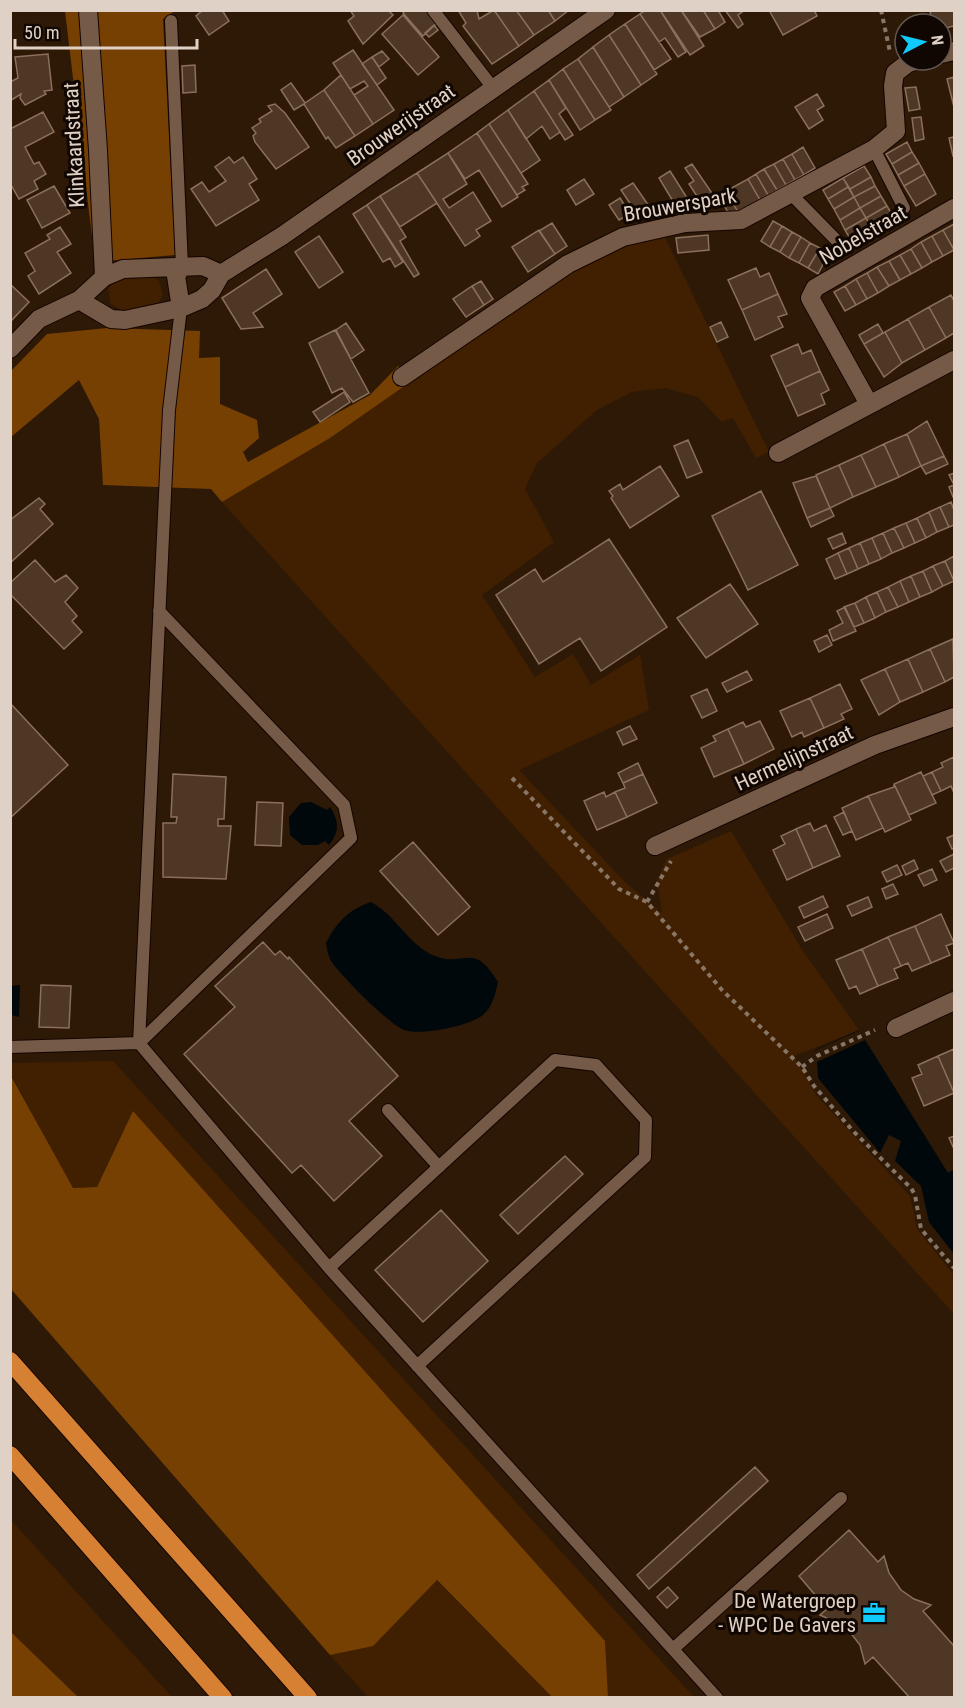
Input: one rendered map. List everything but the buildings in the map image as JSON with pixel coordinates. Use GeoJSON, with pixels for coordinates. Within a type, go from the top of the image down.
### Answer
{"type":"FeatureCollection","features":[{"type":"Feature","properties":{"kind":"highway"},"geometry":{"type":"LineString","coordinates":[[10,1361],[308,1698]]}},
{"type":"Feature","properties":{"kind":"highway"},"geometry":{"type":"LineString","coordinates":[[10,1455],[223,1698]]}},
{"type":"Feature","properties":{"kind":"street","name":"Klinkaardstraat"},"geometry":{"type":"LineString","coordinates":[[88,10],[104,277]]}},
{"type":"Feature","properties":{"kind":"street","name":"Brouwerijstraat"},"geometry":{"type":"LineString","coordinates":[[79,300],[111,319],[125,320],[181,308],[202,299],[212,290],[221,274],[282,236],[606,10]]}},
{"type":"Feature","properties":{"kind":"street","name":"Brouwerspark"},"geometry":{"type":"LineString","coordinates":[[402,377],[568,264],[623,237],[685,223],[741,220],[874,150],[896,131],[893,86],[895,73]]}},
{"type":"Feature","properties":{"kind":"street","name":"Nobelstraat"},"geometry":{"type":"LineString","coordinates":[[869,404],[810,298],[815,288],[954,208]]}},
{"type":"Feature","properties":{"kind":"street"},"geometry":{"type":"LineString","coordinates":[[181,308],[176,276],[182,266]]}},
{"type":"Feature","properties":{"kind":"street"},"geometry":{"type":"LineString","coordinates":[[10,349],[39,319],[79,300],[104,277],[123,269],[203,266],[221,274]]}},
{"type":"Feature","properties":{"kind":"street"},"geometry":{"type":"LineString","coordinates":[[778,453],[954,360]]}},
{"type":"Feature","properties":{"kind":"street","name":"Hermelijnstraat"},"geometry":{"type":"LineString","coordinates":[[655,846],[875,745],[954,717]]}},
{"type":"Feature","properties":{"kind":"street"},"geometry":{"type":"LineString","coordinates":[[896,1028],[954,1001]]}},
{"type":"Feature","properties":{"kind":"lane"},"geometry":{"type":"LineString","coordinates":[[433,10],[493,88]]}},
{"type":"Feature","properties":{"kind":"lane"},"geometry":{"type":"LineString","coordinates":[[171,21],[182,266]]}},
{"type":"Feature","properties":{"kind":"lane"},"geometry":{"type":"LineString","coordinates":[[874,150],[904,207]]}},
{"type":"Feature","properties":{"kind":"lane"},"geometry":{"type":"LineString","coordinates":[[791,194],[842,246]]}},
{"type":"Feature","properties":{"kind":"lane"},"geometry":{"type":"LineString","coordinates":[[181,308],[169,410],[138,1043],[329,1268],[717,1698]]}},
{"type":"Feature","properties":{"kind":"lane"},"geometry":{"type":"LineString","coordinates":[[10,1047],[138,1043],[351,838],[344,805],[159,611]]}},
{"type":"Feature","properties":{"kind":"lane"},"geometry":{"type":"LineString","coordinates":[[329,1268],[555,1060],[596,1065],[646,1120],[645,1157],[417,1366]]}},
{"type":"Feature","properties":{"kind":"lane"},"geometry":{"type":"LineString","coordinates":[[388,1110],[439,1167]]}},
{"type":"Feature","properties":{"kind":"lane"},"geometry":{"type":"LineString","coordinates":[[673,1649],[841,1498]]}},
{"type":"Feature","properties":{"kind":"path"},"geometry":{"type":"LineString","coordinates":[[881,10],[895,73]]}},
{"type":"Feature","properties":{"kind":"path"},"geometry":{"type":"LineString","coordinates":[[512,778],[619,890],[647,902],[722,990],[802,1067],[814,1086],[853,1131],[914,1191],[921,1229],[954,1268]]}},
{"type":"Feature","properties":{"kind":"path"},"geometry":{"type":"LineString","coordinates":[[647,902],[673,858],[675,837]]}},
{"type":"Feature","properties":{"kind":"path"},"geometry":{"type":"LineString","coordinates":[[802,1067],[816,1056],[862,1035]]}},
{"type":"Feature","properties":{"kind":"shaded area"},"geometry":{"type":"Polygon","coordinates":[[[65,11],[175,11],[163,19],[175,255],[95,262],[65,11]]]}},
{"type":"Feature","properties":{"kind":"shaded area"},"geometry":{"type":"Polygon","coordinates":[[[663,233],[769,452],[756,458],[733,418],[722,422],[698,397],[665,388],[632,392],[597,410],[537,463],[525,489],[554,542],[482,595],[535,677],[573,654],[591,685],[640,655],[649,710],[519,770],[625,882],[662,913],[657,880],[667,859],[731,831],[801,948],[859,1030],[794,1056],[817,1096],[910,1196],[917,1229],[954,1275],[954,1314],[222,502],[330,438],[573,268],[625,243],[663,233]]]}},
{"type":"Feature","properties":{"kind":"shaded area"},"geometry":{"type":"Polygon","coordinates":[[[154,277],[159,281],[163,294],[157,306],[125,312],[111,304],[108,289],[117,278],[154,277]]]}},
{"type":"Feature","properties":{"kind":"shaded area"},"geometry":{"type":"Polygon","coordinates":[[[107,328],[200,331],[199,358],[220,357],[220,404],[257,420],[259,438],[243,452],[248,462],[370,395],[398,366],[416,378],[330,438],[222,502],[211,489],[103,485],[99,419],[79,380],[11,437],[11,371],[47,334],[107,328]]]}},
{"type":"Feature","properties":{"kind":"shaded area"},"geometry":{"type":"Polygon","coordinates":[[[311,802],[327,810],[330,807],[335,817],[337,831],[329,845],[325,841],[318,845],[302,845],[290,835],[289,817],[301,803],[311,802]]]}},
{"type":"Feature","properties":{"kind":"shaded area"},"geometry":{"type":"Polygon","coordinates":[[[371,902],[388,915],[418,945],[435,956],[445,959],[475,958],[482,962],[498,982],[495,996],[486,1012],[477,1019],[445,1029],[411,1032],[388,1019],[354,987],[331,961],[326,943],[344,918],[371,902]]]}},
{"type":"Feature","properties":{"kind":"shaded area"},"geometry":{"type":"Polygon","coordinates":[[[20,985],[19,1017],[11,1015],[10,986],[20,985]]]}},
{"type":"Feature","properties":{"kind":"shaded area"},"geometry":{"type":"Polygon","coordinates":[[[859,1030],[948,1173],[954,1169],[954,1254],[929,1222],[921,1186],[895,1161],[901,1141],[889,1135],[880,1153],[818,1078],[817,1063],[819,1060],[815,1050],[859,1030]]]}},
{"type":"Feature","properties":{"kind":"shaded area"},"geometry":{"type":"Polygon","coordinates":[[[113,1061],[694,1697],[608,1697],[605,1641],[133,1111],[97,1187],[72,1188],[11,1074],[10,1063],[113,1061]]]}},
{"type":"Feature","properties":{"kind":"shaded area"},"geometry":{"type":"Polygon","coordinates":[[[10,1074],[73,1188],[97,1187],[133,1111],[605,1641],[608,1697],[552,1697],[437,1580],[373,1646],[330,1655],[11,1289],[10,1074]]]}},
{"type":"Feature","properties":{"kind":"shaded area"},"geometry":{"type":"Polygon","coordinates":[[[10,1520],[172,1697],[78,1697],[11,1632],[10,1520]]]}},
{"type":"Feature","properties":{"kind":"shaded area"},"geometry":{"type":"Polygon","coordinates":[[[436,1580],[552,1697],[368,1697],[330,1655],[373,1645],[436,1580]]]}},
{"type":"Feature","properties":{"kind":"shaded area"},"geometry":{"type":"Polygon","coordinates":[[[11,1632],[78,1697],[11,1697],[11,1632]]]}},
{"type":"Feature","properties":{"kind":"pier"},"geometry":{"type":"Polygon","coordinates":[[[860,1030],[865,1040],[819,1061],[814,1051],[860,1030]]]}},
{"type":"Feature","properties":{"kind":"place","name":"De Watergroep - WPC De Gavers"},"geometry":{"type":"Point","coordinates":[874,1613]}}]}
